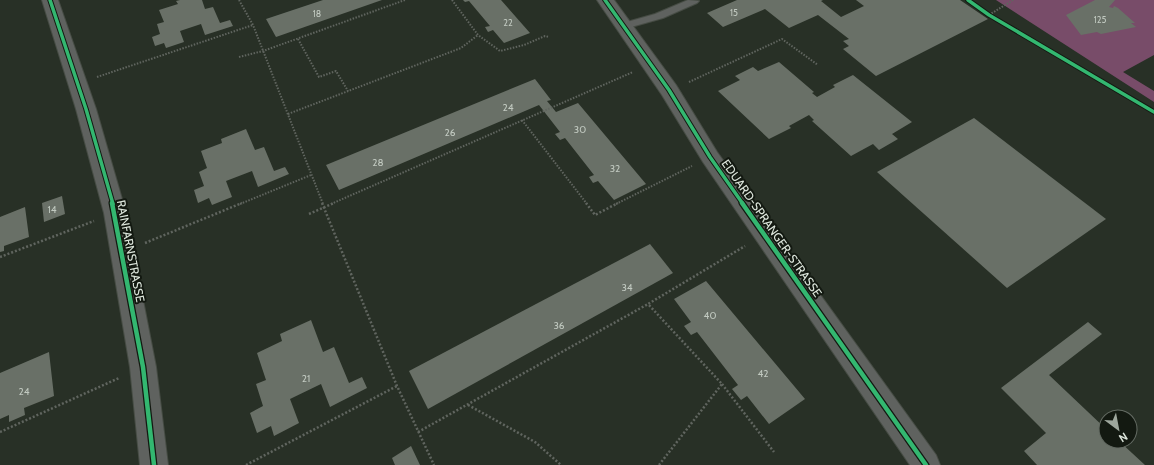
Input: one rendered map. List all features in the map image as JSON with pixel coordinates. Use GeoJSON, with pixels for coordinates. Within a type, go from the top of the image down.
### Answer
{"type":"FeatureCollection","features":[{"type":"Feature","properties":{"kind":"street","name":"RAINFARNSTRASSE"},"geometry":{"type":"LineString","coordinates":[[50,0],[78,84],[115,213],[143,367],[154,465]]}},
{"type":"Feature","properties":{"kind":"street","name":"EDUARD-SPRANGER-STRASSE"},"geometry":{"type":"LineString","coordinates":[[605,0],[669,90],[710,157],[926,465]]}},
{"type":"Feature","properties":{"kind":"lane"},"geometry":{"type":"LineString","coordinates":[[624,26],[659,16],[694,1]]}},
{"type":"Feature","properties":{"kind":"path"},"geometry":{"type":"LineString","coordinates":[[239,0],[253,25],[324,207],[397,386],[434,465]]}},
{"type":"Feature","properties":{"kind":"path"},"geometry":{"type":"LineString","coordinates":[[239,57],[263,51],[298,39],[405,0]]}},
{"type":"Feature","properties":{"kind":"path"},"geometry":{"type":"LineString","coordinates":[[452,0],[478,35],[500,51],[524,45],[545,36],[549,37]]}},
{"type":"Feature","properties":{"kind":"path"},"geometry":{"type":"LineString","coordinates":[[968,0],[989,15],[1154,112]]}},
{"type":"Feature","properties":{"kind":"path"},"geometry":{"type":"LineString","coordinates":[[989,15],[1013,0]]}},
{"type":"Feature","properties":{"kind":"path"},"geometry":{"type":"LineString","coordinates":[[78,84],[253,25]]}},
{"type":"Feature","properties":{"kind":"path"},"geometry":{"type":"LineString","coordinates":[[288,114],[462,48],[478,35]]}},
{"type":"Feature","properties":{"kind":"path"},"geometry":{"type":"LineString","coordinates":[[298,39],[319,77],[336,71],[348,91]]}},
{"type":"Feature","properties":{"kind":"path"},"geometry":{"type":"LineString","coordinates":[[688,82],[782,39],[818,65]]}},
{"type":"Feature","properties":{"kind":"path"},"geometry":{"type":"LineString","coordinates":[[309,214],[651,64]]}},
{"type":"Feature","properties":{"kind":"path"},"geometry":{"type":"LineString","coordinates":[[522,120],[595,216],[710,157]]}},
{"type":"Feature","properties":{"kind":"path"},"geometry":{"type":"LineString","coordinates":[[122,253],[311,174]]}},
{"type":"Feature","properties":{"kind":"path"},"geometry":{"type":"LineString","coordinates":[[0,257],[115,213]]}},
{"type":"Feature","properties":{"kind":"path"},"geometry":{"type":"LineString","coordinates":[[418,432],[648,304],[764,234]]}},
{"type":"Feature","properties":{"kind":"path"},"geometry":{"type":"LineString","coordinates":[[648,304],[722,384],[774,452]]}},
{"type":"Feature","properties":{"kind":"path"},"geometry":{"type":"LineString","coordinates":[[0,432],[143,367]]}},
{"type":"Feature","properties":{"kind":"path"},"geometry":{"type":"LineString","coordinates":[[659,465],[722,384]]}},
{"type":"Feature","properties":{"kind":"path"},"geometry":{"type":"LineString","coordinates":[[246,465],[397,386]]}},
{"type":"Feature","properties":{"kind":"path"},"geometry":{"type":"LineString","coordinates":[[467,404],[534,442],[561,465]]}},
{"type":"Feature","properties":{"kind":"shaded area"},"geometry":{"type":"Polygon","coordinates":[[[996,0],[1154,0],[1154,55],[1123,72],[1154,91],[1154,102],[996,0]]]}},
{"type":"Feature","properties":{"kind":"building"},"geometry":{"type":"Polygon","coordinates":[[[202,0],[205,9],[213,7],[220,23],[230,20],[233,26],[205,35],[201,24],[180,31],[184,42],[166,48],[164,43],[155,46],[152,37],[160,34],[157,24],[164,22],[159,10],[178,4],[176,1],[202,0]]]}},
{"type":"Feature","properties":{"kind":"building"},"geometry":{"type":"Polygon","coordinates":[[[323,0],[382,0],[276,37],[266,19],[323,0]]]}},
{"type":"Feature","properties":{"kind":"building"},"geometry":{"type":"Polygon","coordinates":[[[463,0],[501,0],[530,33],[504,43],[493,30],[488,32],[485,27],[490,26],[469,1],[465,2],[463,0]]]}},
{"type":"Feature","properties":{"kind":"building"},"geometry":{"type":"Polygon","coordinates":[[[737,0],[823,0],[821,1],[841,17],[864,6],[856,0],[960,0],[988,19],[876,76],[843,49],[849,46],[843,41],[849,39],[818,15],[789,28],[765,9],[723,27],[707,13],[737,0]]]}},
{"type":"Feature","properties":{"kind":"building"},"geometry":{"type":"Polygon","coordinates":[[[1095,0],[1115,0],[1109,7],[1113,8],[1114,6],[1118,8],[1135,23],[1131,23],[1136,27],[1101,34],[1097,32],[1081,35],[1066,15],[1095,0]]]}},
{"type":"Feature","properties":{"kind":"building"},"geometry":{"type":"Polygon","coordinates":[[[779,62],[814,92],[812,93],[817,97],[835,87],[833,85],[853,75],[912,122],[892,134],[898,139],[879,150],[873,144],[851,156],[812,121],[814,120],[809,115],[789,126],[791,128],[769,139],[718,91],[740,80],[735,76],[753,67],[758,71],[779,62]]]}},
{"type":"Feature","properties":{"kind":"building"},"geometry":{"type":"Polygon","coordinates":[[[535,79],[551,100],[547,101],[556,112],[578,103],[646,184],[614,200],[598,181],[593,183],[589,177],[594,175],[565,138],[560,140],[555,134],[560,132],[539,105],[339,190],[326,165],[535,79]]]}},
{"type":"Feature","properties":{"kind":"building"},"geometry":{"type":"Polygon","coordinates":[[[974,118],[1106,219],[1007,288],[877,172],[974,118]]]}},
{"type":"Feature","properties":{"kind":"building"},"geometry":{"type":"Polygon","coordinates":[[[246,129],[255,150],[264,147],[274,171],[285,167],[289,174],[258,187],[252,171],[226,181],[232,197],[212,205],[209,198],[198,203],[194,190],[204,186],[199,172],[207,168],[201,151],[222,143],[221,139],[246,129]]]}},
{"type":"Feature","properties":{"kind":"building"},"geometry":{"type":"Polygon","coordinates":[[[62,196],[65,214],[44,222],[42,203],[62,196]]]}},
{"type":"Feature","properties":{"kind":"building"},"geometry":{"type":"Polygon","coordinates":[[[25,207],[29,237],[4,246],[4,251],[0,252],[0,217],[25,207]]]}},
{"type":"Feature","properties":{"kind":"building"},"geometry":{"type":"Polygon","coordinates":[[[650,244],[673,273],[428,409],[409,371],[650,244]]]}},
{"type":"Feature","properties":{"kind":"building"},"geometry":{"type":"Polygon","coordinates":[[[706,281],[805,399],[769,424],[747,396],[741,400],[732,389],[738,385],[697,332],[691,335],[684,326],[691,322],[674,299],[706,281]]]}},
{"type":"Feature","properties":{"kind":"building"},"geometry":{"type":"Polygon","coordinates":[[[311,320],[323,352],[334,347],[349,383],[362,377],[367,388],[330,407],[321,384],[290,399],[299,423],[274,436],[271,426],[257,433],[250,413],[263,406],[256,384],[266,380],[257,353],[282,341],[280,334],[311,320]]]}},
{"type":"Feature","properties":{"kind":"building"},"geometry":{"type":"Polygon","coordinates":[[[1088,322],[1102,334],[1049,375],[1098,421],[1098,449],[1128,449],[1145,465],[1037,465],[1024,451],[1046,433],[1001,388],[1088,322]]]}},
{"type":"Feature","properties":{"kind":"building"},"geometry":{"type":"Polygon","coordinates":[[[49,352],[54,396],[24,408],[25,415],[9,422],[9,415],[0,419],[0,373],[49,352]]]}},
{"type":"Feature","properties":{"kind":"building"},"geometry":{"type":"Polygon","coordinates":[[[411,446],[420,465],[395,465],[392,458],[411,446]]]}},
{"type":"Feature","properties":{"kind":"cycle path"},"geometry":{"type":"LineString","coordinates":[[50,0],[86,109],[115,213],[143,367],[154,465]]}},
{"type":"Feature","properties":{"kind":"cycle path"},"geometry":{"type":"LineString","coordinates":[[605,0],[669,90],[710,157],[926,465]]}},
{"type":"Feature","properties":{"kind":"cycle path"},"geometry":{"type":"LineString","coordinates":[[968,0],[989,15],[1154,112]]}}]}
